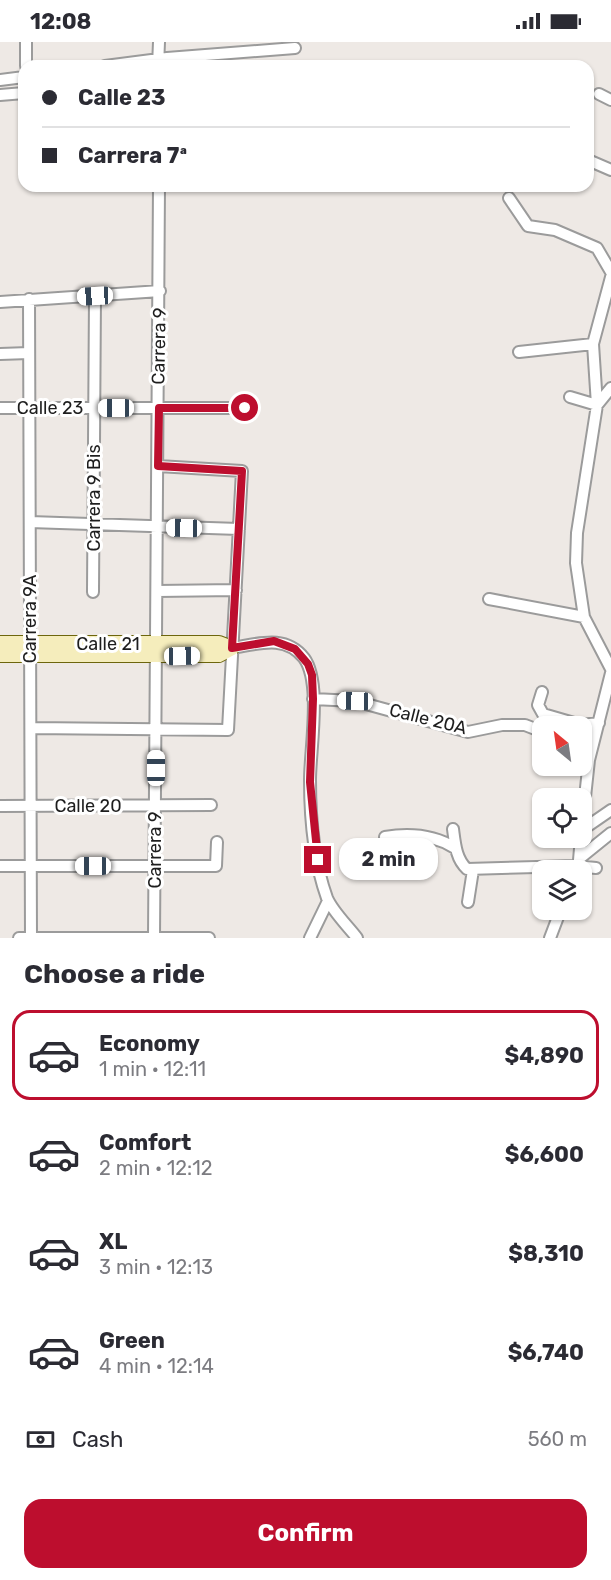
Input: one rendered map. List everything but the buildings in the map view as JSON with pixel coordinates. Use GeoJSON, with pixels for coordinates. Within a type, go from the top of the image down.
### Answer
{"type":"FeatureCollection","features":[{"type":"Feature","properties":{"kind":"street"},"geometry":{"type":"LineString","coordinates":[[26,42],[26,60]]}},
{"type":"Feature","properties":{"kind":"street"},"geometry":{"type":"LineString","coordinates":[[158,60],[159,42]]}},
{"type":"Feature","properties":{"kind":"street"},"geometry":{"type":"LineString","coordinates":[[178,60],[295,48]]}},
{"type":"Feature","properties":{"kind":"street"},"geometry":{"type":"LineString","coordinates":[[0,80],[18,78]]}},
{"type":"Feature","properties":{"kind":"street"},"geometry":{"type":"LineString","coordinates":[[0,95],[18,94]]}},
{"type":"Feature","properties":{"kind":"street"},"geometry":{"type":"LineString","coordinates":[[599,94],[611,100]]}},
{"type":"Feature","properties":{"kind":"street"},"geometry":{"type":"LineString","coordinates":[[594,163],[611,170]]}},
{"type":"Feature","properties":{"kind":"street","name":"Carrera 9"},"geometry":{"type":"LineString","coordinates":[[154,937],[159,192]]}},
{"type":"Feature","properties":{"kind":"street"},"geometry":{"type":"LineString","coordinates":[[508,198],[528,226],[555,230],[597,248],[611,272]]}},
{"type":"Feature","properties":{"kind":"street"},"geometry":{"type":"LineString","coordinates":[[592,742],[600,723],[611,671],[584,617],[577,572],[577,533],[597,405],[593,344],[606,310],[611,277]]}},
{"type":"Feature","properties":{"kind":"street"},"geometry":{"type":"LineString","coordinates":[[0,302],[160,291]]}},
{"type":"Feature","properties":{"kind":"street","name":"Carrera 9 Bis"},"geometry":{"type":"LineString","coordinates":[[93,592],[95,296]]}},
{"type":"Feature","properties":{"kind":"street","name":"Carrera 9A"},"geometry":{"type":"LineString","coordinates":[[29,299],[31,938]]}},
{"type":"Feature","properties":{"kind":"street"},"geometry":{"type":"LineString","coordinates":[[519,352],[593,344]]}},
{"type":"Feature","properties":{"kind":"street"},"geometry":{"type":"LineString","coordinates":[[0,354],[29,353]]}},
{"type":"Feature","properties":{"kind":"street"},"geometry":{"type":"LineString","coordinates":[[597,405],[611,388]]}},
{"type":"Feature","properties":{"kind":"street"},"geometry":{"type":"LineString","coordinates":[[570,397],[597,405]]}},
{"type":"Feature","properties":{"kind":"street","name":"Calle 23"},"geometry":{"type":"LineString","coordinates":[[0,408],[245,408]]}},
{"type":"Feature","properties":{"kind":"street"},"geometry":{"type":"LineString","coordinates":[[31,728],[228,729],[242,471],[158,466]]}},
{"type":"Feature","properties":{"kind":"street"},"geometry":{"type":"LineString","coordinates":[[30,522],[239,529]]}},
{"type":"Feature","properties":{"kind":"street"},"geometry":{"type":"LineString","coordinates":[[157,591],[236,590]]}},
{"type":"Feature","properties":{"kind":"street"},"geometry":{"type":"LineString","coordinates":[[489,599],[584,617]]}},
{"type":"Feature","properties":{"kind":"street"},"geometry":{"type":"LineString","coordinates":[[232,648],[274,641],[295,649],[308,664],[312,675],[313,699],[310,782],[312,822],[321,879],[328,901],[357,938]]}},
{"type":"Feature","properties":{"kind":"street","name":"Calle 21"},"geometry":{"type":"LineString","coordinates":[[0,643],[30,649],[156,650],[219,643],[232,648]]}},
{"type":"Feature","properties":{"kind":"street","name":"Calle 21"},"geometry":{"type":"LineString","coordinates":[[0,655],[30,649]]}},
{"type":"Feature","properties":{"kind":"street"},"geometry":{"type":"LineString","coordinates":[[542,692],[538,705],[543,714],[581,725],[600,723]]}},
{"type":"Feature","properties":{"kind":"street","name":"Calle 20A"},"geometry":{"type":"LineString","coordinates":[[313,699],[355,701],[468,732],[502,725],[525,725],[532,728]]}},
{"type":"Feature","properties":{"kind":"street","name":"Calle 20"},"geometry":{"type":"LineString","coordinates":[[0,806],[212,805]]}},
{"type":"Feature","properties":{"kind":"street"},"geometry":{"type":"LineString","coordinates":[[592,822],[611,810]]}},
{"type":"Feature","properties":{"kind":"street"},"geometry":{"type":"LineString","coordinates":[[453,829],[455,848],[461,864],[470,870],[532,866]]}},
{"type":"Feature","properties":{"kind":"street"},"geometry":{"type":"LineString","coordinates":[[581,860],[611,833]]}},
{"type":"Feature","properties":{"kind":"street"},"geometry":{"type":"LineString","coordinates":[[385,837],[409,835],[442,840],[455,848]]}},
{"type":"Feature","properties":{"kind":"street"},"geometry":{"type":"LineString","coordinates":[[0,866],[216,866],[217,842]]}},
{"type":"Feature","properties":{"kind":"street"},"geometry":{"type":"LineString","coordinates":[[592,867],[596,868]]}},
{"type":"Feature","properties":{"kind":"street"},"geometry":{"type":"LineString","coordinates":[[468,902],[470,870]]}},
{"type":"Feature","properties":{"kind":"street"},"geometry":{"type":"LineString","coordinates":[[310,938],[328,901]]}},
{"type":"Feature","properties":{"kind":"street"},"geometry":{"type":"LineString","coordinates":[[554,935],[558,920]]}},
{"type":"Feature","properties":{"kind":"street"},"geometry":{"type":"LineString","coordinates":[[19,938],[209,938]]}},
{"type":"Feature","properties":{"kind":"route"},"geometry":{"type":"LineString","coordinates":[[245,408],[159,408],[158,466],[242,471],[232,648],[274,641],[295,649],[308,664],[312,675],[313,699],[310,782],[312,822],[318,860]]}}]}
